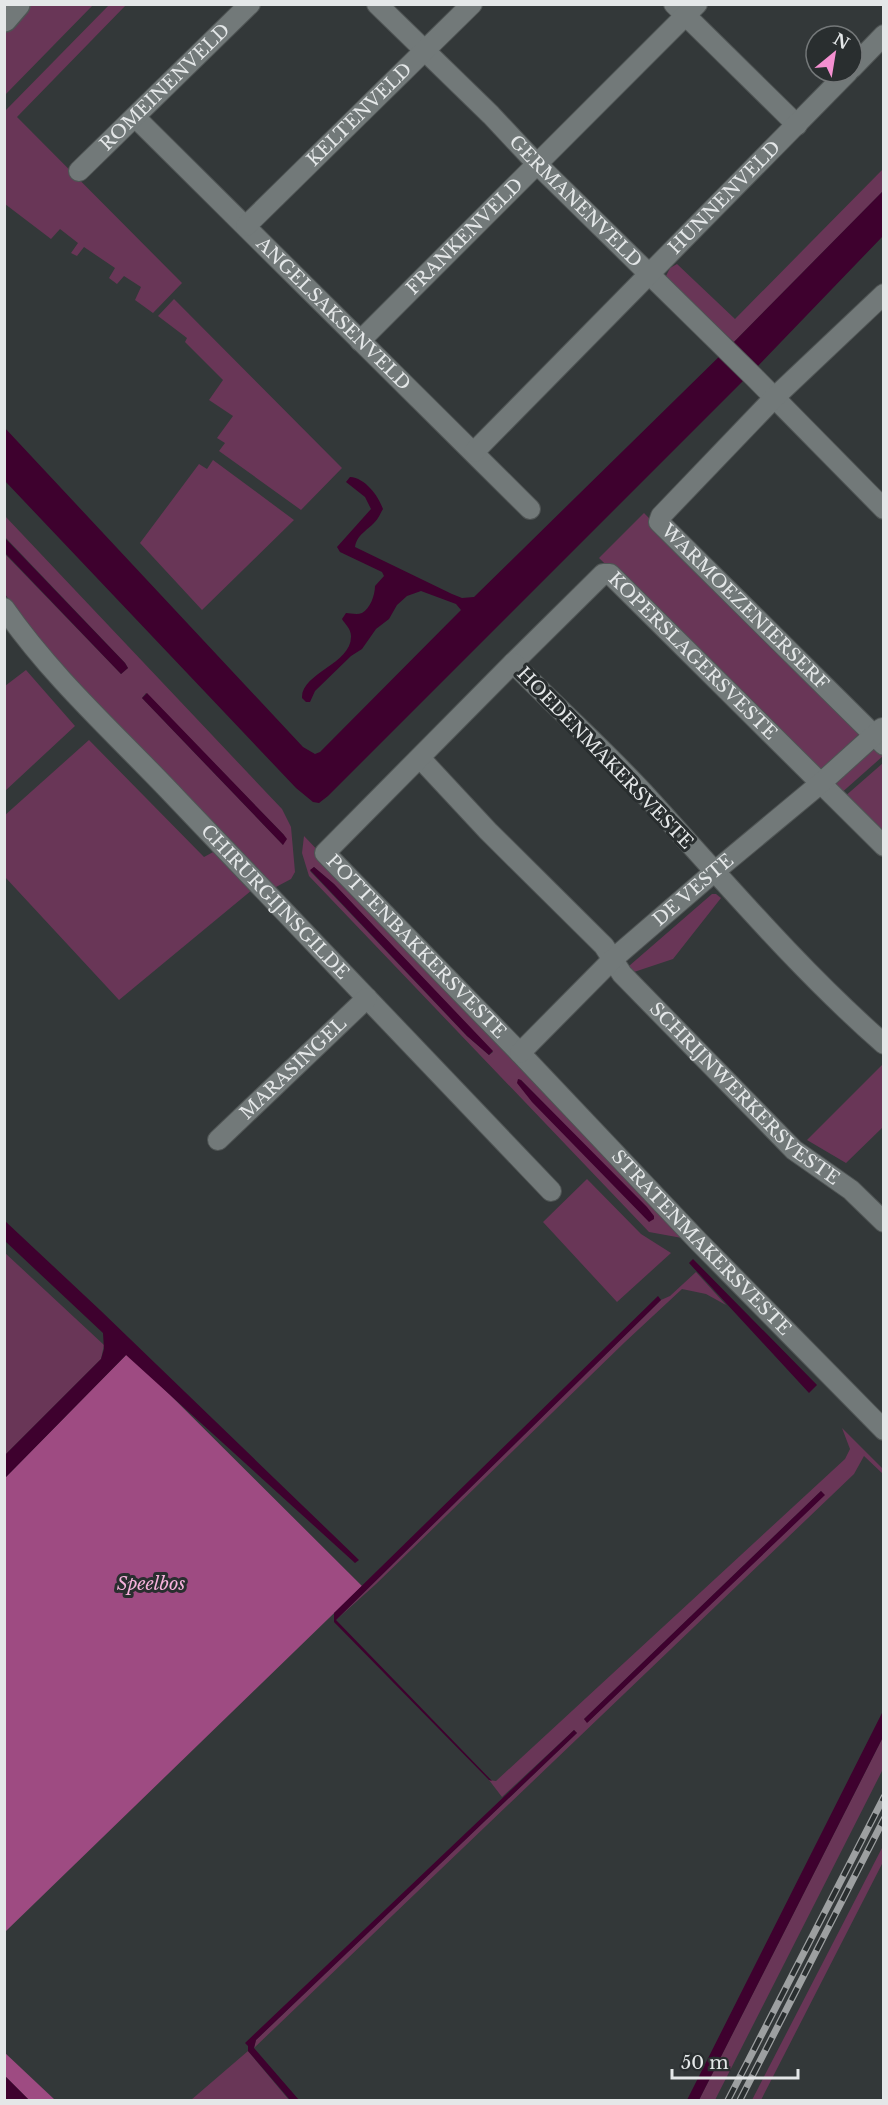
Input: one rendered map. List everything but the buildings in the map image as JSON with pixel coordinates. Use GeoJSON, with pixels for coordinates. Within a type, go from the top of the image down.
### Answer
{"type":"FeatureCollection","features":[{"type":"Feature","properties":{"kind":"street","name":"ROMEINENVELD"},"geometry":{"type":"LineString","coordinates":[[80,171],[250,4]]}},
{"type":"Feature","properties":{"kind":"street","name":"GERMANENVELD"},"geometry":{"type":"LineString","coordinates":[[377,4],[884,509]]}},
{"type":"Feature","properties":{"kind":"street","name":"KELTENVELD"},"geometry":{"type":"LineString","coordinates":[[246,226],[472,4]]}},
{"type":"Feature","properties":{"kind":"street"},"geometry":{"type":"LineString","coordinates":[[686,8],[797,125]]}},
{"type":"Feature","properties":{"kind":"street","name":"FRANKENVELD"},"geometry":{"type":"LineString","coordinates":[[360,341],[537,163],[686,8]]}},
{"type":"Feature","properties":{"kind":"street"},"geometry":{"type":"LineString","coordinates":[[864,56],[884,35]]}},
{"type":"Feature","properties":{"kind":"street","name":"HUNNENVELD"},"geometry":{"type":"LineString","coordinates":[[474,452],[836,84]]}},
{"type":"Feature","properties":{"kind":"street","name":"ANGELSAKSENVELD"},"geometry":{"type":"LineString","coordinates":[[136,118],[530,509]]}},
{"type":"Feature","properties":{"kind":"street"},"geometry":{"type":"LineString","coordinates":[[774,398],[884,294]]}},
{"type":"Feature","properties":{"kind":"street","name":"WARMOEZENIERSERF"},"geometry":{"type":"LineString","coordinates":[[774,398],[661,516],[659,522],[880,736]]}},
{"type":"Feature","properties":{"kind":"street","name":"KOPERSLAGERSVESTE"},"geometry":{"type":"LineString","coordinates":[[513,663],[603,574],[610,574],[821,783]]}},
{"type":"Feature","properties":{"kind":"street","name":"CHIRURGIJNSGILDE"},"geometry":{"type":"LineString","coordinates":[[4,608],[23,635],[81,700],[552,1191]]}},
{"type":"Feature","properties":{"kind":"street","name":"HOEDENMAKERSVESTE"},"geometry":{"type":"LineString","coordinates":[[420,758],[513,663],[640,789],[714,872],[837,1002],[884,1044]]}},
{"type":"Feature","properties":{"kind":"street","name":"DE VESTE"},"geometry":{"type":"LineString","coordinates":[[520,1053],[614,959],[714,872],[880,736]]}},
{"type":"Feature","properties":{"kind":"street"},"geometry":{"type":"LineString","coordinates":[[420,758],[488,831],[604,946],[614,959]]}},
{"type":"Feature","properties":{"kind":"street","name":"POTTENBAKKERSVESTE"},"geometry":{"type":"LineString","coordinates":[[420,758],[325,853],[520,1053]]}},
{"type":"Feature","properties":{"kind":"street"},"geometry":{"type":"LineString","coordinates":[[821,783],[884,846]]}},
{"type":"Feature","properties":{"kind":"street","name":"SCHRIJNWERKERSVESTE"},"geometry":{"type":"LineString","coordinates":[[614,959],[622,974],[794,1150],[851,1190],[884,1222]]}},
{"type":"Feature","properties":{"kind":"street","name":"MARASINGEL"},"geometry":{"type":"LineString","coordinates":[[218,1140],[366,998]]}},
{"type":"Feature","properties":{"kind":"street","name":"STRATENMAKERSVESTE"},"geometry":{"type":"LineString","coordinates":[[520,1053],[698,1241],[884,1431]]}},
{"type":"Feature","properties":{"kind":"shaded area"},"geometry":{"type":"Polygon","coordinates":[[[30,5],[93,5],[5,95],[4,30],[30,5]]]}},
{"type":"Feature","properties":{"kind":"shaded area"},"geometry":{"type":"Polygon","coordinates":[[[109,5],[126,5],[17,117],[182,283],[153,313],[135,300],[141,287],[124,276],[117,284],[109,278],[115,268],[84,247],[77,256],[71,253],[78,243],[60,229],[51,239],[5,204],[5,111],[109,5]]]}},
{"type":"Feature","properties":{"kind":"shaded area"},"geometry":{"type":"Polygon","coordinates":[[[883,169],[883,191],[734,342],[667,280],[666,276],[670,268],[677,264],[735,319],[883,169]]]}},
{"type":"Feature","properties":{"kind":"shaded area"},"geometry":{"type":"Polygon","coordinates":[[[883,191],[883,236],[755,369],[319,803],[313,802],[296,788],[5,481],[4,427],[303,747],[315,754],[320,752],[461,610],[456,604],[421,591],[407,596],[397,605],[389,619],[376,629],[362,649],[351,656],[315,691],[310,702],[302,698],[309,682],[344,654],[349,646],[351,633],[342,619],[346,613],[358,614],[365,611],[372,601],[375,586],[384,576],[382,572],[340,552],[337,547],[371,509],[365,497],[346,482],[350,477],[361,480],[370,488],[383,509],[375,522],[358,538],[355,547],[452,594],[462,598],[474,597],[731,345],[883,191]]]}},
{"type":"Feature","properties":{"kind":"shaded area"},"geometry":{"type":"Polygon","coordinates":[[[174,299],[342,468],[301,510],[219,451],[225,443],[217,438],[233,416],[209,400],[223,380],[185,342],[187,338],[158,316],[174,299]]]}},
{"type":"Feature","properties":{"kind":"shaded area"},"geometry":{"type":"Polygon","coordinates":[[[213,460],[294,520],[202,610],[140,543],[199,464],[207,469],[213,460]]]}},
{"type":"Feature","properties":{"kind":"shaded area"},"geometry":{"type":"Polygon","coordinates":[[[644,513],[860,733],[820,771],[599,558],[644,513]]]}},
{"type":"Feature","properties":{"kind":"shaded area"},"geometry":{"type":"Polygon","coordinates":[[[5,516],[282,809],[291,827],[295,872],[291,879],[273,887],[43,649],[5,594],[4,553],[121,674],[128,668],[5,537],[5,516]],[[146,693],[142,698],[283,845],[284,835],[146,693]]]}},
{"type":"Feature","properties":{"kind":"shaded area"},"geometry":{"type":"Polygon","coordinates":[[[4,537],[128,668],[121,674],[5,553],[4,537]]]}},
{"type":"Feature","properties":{"kind":"shaded area"},"geometry":{"type":"Polygon","coordinates":[[[26,670],[75,726],[5,791],[5,686],[26,670]]]}},
{"type":"Feature","properties":{"kind":"shaded area"},"geometry":{"type":"Polygon","coordinates":[[[147,693],[284,835],[287,839],[283,845],[142,698],[147,693]]]}},
{"type":"Feature","properties":{"kind":"shaded area"},"geometry":{"type":"Polygon","coordinates":[[[89,740],[204,857],[215,851],[252,890],[119,1000],[5,877],[4,816],[89,740]]]}},
{"type":"Feature","properties":{"kind":"shaded area"},"geometry":{"type":"Polygon","coordinates":[[[876,748],[883,756],[839,795],[835,786],[836,780],[867,750],[876,748]]]}},
{"type":"Feature","properties":{"kind":"shaded area"},"geometry":{"type":"Polygon","coordinates":[[[883,763],[883,838],[843,798],[883,763]]]}},
{"type":"Feature","properties":{"kind":"shaded area"},"geometry":{"type":"Polygon","coordinates":[[[304,836],[682,1230],[682,1238],[649,1232],[309,876],[302,853],[304,836]],[[314,867],[310,871],[467,1036],[489,1055],[493,1052],[334,884],[314,867]],[[518,1079],[654,1216],[521,1080],[518,1079]]]}},
{"type":"Feature","properties":{"kind":"shaded area"},"geometry":{"type":"Polygon","coordinates":[[[314,867],[334,884],[493,1051],[489,1055],[467,1036],[310,870],[314,867]]]}},
{"type":"Feature","properties":{"kind":"shaded area"},"geometry":{"type":"Polygon","coordinates":[[[712,894],[721,898],[673,959],[634,972],[629,966],[712,894]]]}},
{"type":"Feature","properties":{"kind":"shaded area"},"geometry":{"type":"Polygon","coordinates":[[[883,1064],[883,1127],[846,1163],[807,1140],[883,1064]]]}},
{"type":"Feature","properties":{"kind":"shaded area"},"geometry":{"type":"Polygon","coordinates":[[[518,1079],[647,1207],[654,1219],[649,1222],[532,1102],[517,1083],[518,1079]]]}},
{"type":"Feature","properties":{"kind":"shaded area"},"geometry":{"type":"Polygon","coordinates":[[[587,1179],[641,1234],[671,1253],[617,1302],[543,1222],[587,1179]]]}},
{"type":"Feature","properties":{"kind":"shaded area"},"geometry":{"type":"Polygon","coordinates":[[[5,1221],[359,1560],[355,1563],[126,1355],[5,1478],[5,1455],[101,1359],[104,1349],[103,1333],[5,1241],[5,1221]]]}},
{"type":"Feature","properties":{"kind":"shaded area"},"geometry":{"type":"Polygon","coordinates":[[[4,1252],[104,1345],[101,1359],[5,1455],[4,1252]]]}},
{"type":"Feature","properties":{"kind":"shaded area"},"geometry":{"type":"Polygon","coordinates":[[[693,1259],[817,1385],[809,1393],[689,1263],[693,1259]]]}},
{"type":"Feature","properties":{"kind":"shaded area"},"geometry":{"type":"Polygon","coordinates":[[[696,1272],[726,1305],[706,1294],[682,1289],[336,1620],[661,1300],[670,1296],[696,1272]]]}},
{"type":"Feature","properties":{"kind":"shaded area"},"geometry":{"type":"Polygon","coordinates":[[[658,1296],[661,1300],[336,1620],[492,1781],[489,1780],[334,1622],[334,1613],[658,1296]]]}},
{"type":"Feature","properties":{"kind":"shaded area"},"geometry":{"type":"Polygon","coordinates":[[[842,1428],[883,1469],[883,1474],[864,1456],[854,1474],[254,2048],[256,2040],[577,1733],[574,1730],[502,1797],[489,1780],[496,1781],[845,1459],[850,1449],[842,1428]],[[821,1491],[584,1719],[588,1722],[824,1495],[821,1491]]]}},
{"type":"Feature","properties":{"kind":"shaded area"},"geometry":{"type":"Polygon","coordinates":[[[821,1491],[825,1495],[587,1723],[584,1719],[821,1491]]]}},
{"type":"Feature","properties":{"kind":"shaded area"},"geometry":{"type":"Polygon","coordinates":[[[883,1711],[883,1737],[699,2100],[687,2100],[883,1711]]]}},
{"type":"Feature","properties":{"kind":"shaded area"},"geometry":{"type":"Polygon","coordinates":[[[574,1730],[577,1733],[256,2040],[254,2048],[299,2100],[290,2100],[248,2051],[245,2043],[574,1730]]]}},
{"type":"Feature","properties":{"kind":"shaded area"},"geometry":{"type":"Polygon","coordinates":[[[883,1737],[883,1769],[715,2100],[699,2100],[883,1737]]]}},
{"type":"Feature","properties":{"kind":"shaded area"},"geometry":{"type":"Polygon","coordinates":[[[883,1846],[883,1862],[761,2100],[752,2100],[883,1846]]]}},
{"type":"Feature","properties":{"kind":"shaded area"},"geometry":{"type":"Polygon","coordinates":[[[248,2051],[289,2100],[191,2100],[248,2051]]]}},
{"type":"Feature","properties":{"kind":"shaded area"},"geometry":{"type":"Polygon","coordinates":[[[5,2076],[29,2100],[5,2099],[5,2076]]]}},
{"type":"Feature","properties":{"kind":"green space","name":"Speelbos"},"geometry":{"type":"Polygon","coordinates":[[[128,1353],[362,1586],[5,1932],[5,1478],[128,1353]]]}},
{"type":"Feature","properties":{"kind":"green space"},"geometry":{"type":"Polygon","coordinates":[[[4,2052],[55,2100],[29,2100],[5,2076],[4,2052]]]}},
{"type":"Feature","properties":{"kind":"railway"},"geometry":{"type":"LineString","coordinates":[[728,2100],[884,1797]]}},
{"type":"Feature","properties":{"kind":"railway"},"geometry":{"type":"LineString","coordinates":[[740,2100],[884,1819]]}}]}
